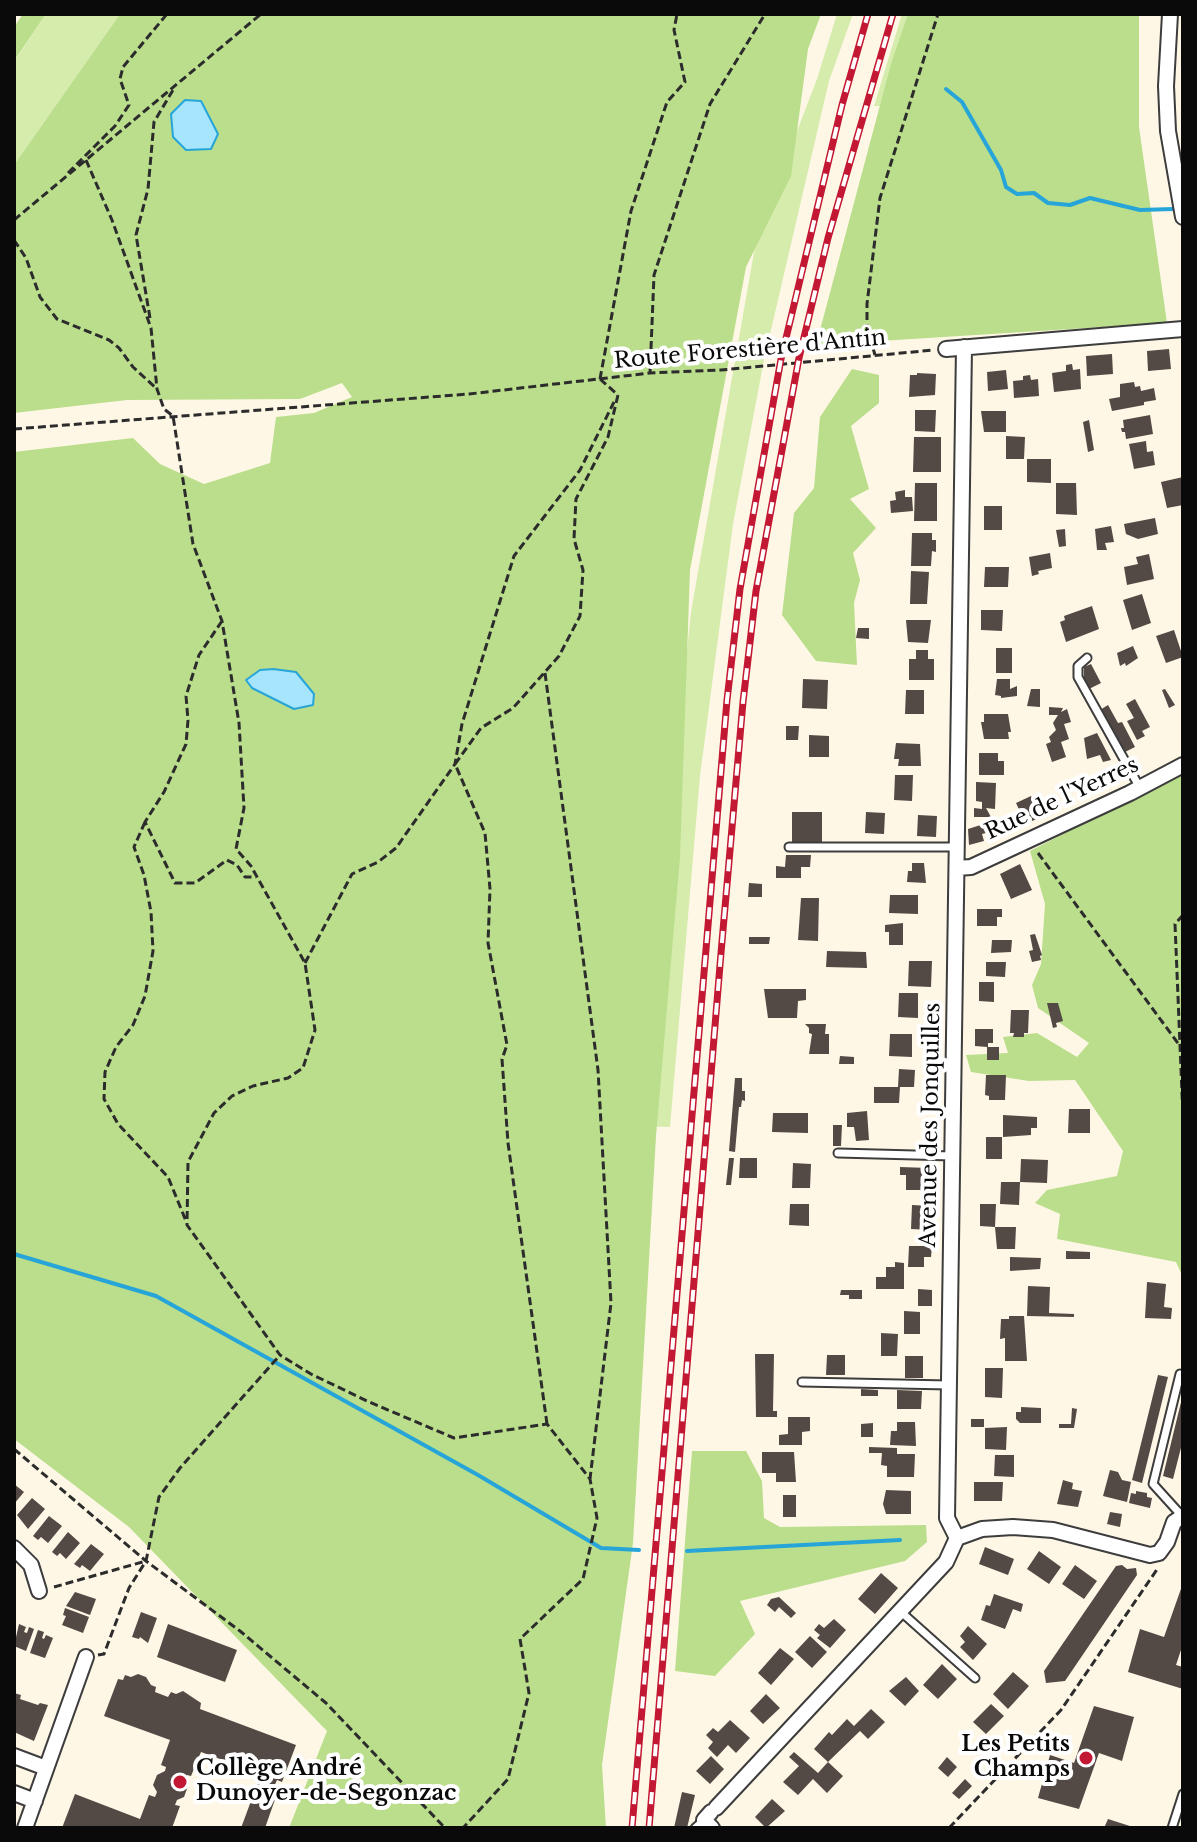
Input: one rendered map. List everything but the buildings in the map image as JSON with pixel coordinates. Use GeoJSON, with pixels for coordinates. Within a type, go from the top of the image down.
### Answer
{"type":"FeatureCollection","features":[{"type":"Feature","properties":{"kind":"street"},"geometry":{"type":"LineString","coordinates":[[1170,14],[1166,86],[1168,131],[1183,217]]}},
{"type":"Feature","properties":{"kind":"street"},"geometry":{"type":"LineString","coordinates":[[946,349],[1183,329]]}},
{"type":"Feature","properties":{"kind":"street","name":"Avenue des Jonquilles"},"geometry":{"type":"LineString","coordinates":[[957,1538],[947,1518],[964,347]]}},
{"type":"Feature","properties":{"kind":"street","name":"Rue de l'Yerres"},"geometry":{"type":"LineString","coordinates":[[957,868],[971,867],[1183,765]]}},
{"type":"Feature","properties":{"kind":"street"},"geometry":{"type":"LineString","coordinates":[[708,1819],[946,1562],[957,1538],[982,1529],[1013,1527],[1053,1530],[1150,1555],[1159,1553],[1167,1542],[1174,1522],[1183,1516]]}},
{"type":"Feature","properties":{"kind":"street"},"geometry":{"type":"LineString","coordinates":[[14,1548],[31,1565],[39,1591]]}},
{"type":"Feature","properties":{"kind":"street"},"geometry":{"type":"LineString","coordinates":[[25,1828],[86,1657]]}},
{"type":"Feature","properties":{"kind":"street"},"geometry":{"type":"LineString","coordinates":[[14,1756],[46,1768]]}},
{"type":"Feature","properties":{"kind":"street"},"geometry":{"type":"LineString","coordinates":[[14,1793],[35,1801]]}},
{"type":"Feature","properties":{"kind":"lane"},"geometry":{"type":"LineString","coordinates":[[1087,658],[1078,666],[1078,677],[1140,788]]}},
{"type":"Feature","properties":{"kind":"lane"},"geometry":{"type":"LineString","coordinates":[[789,847],[958,847]]}},
{"type":"Feature","properties":{"kind":"lane"},"geometry":{"type":"LineString","coordinates":[[838,1153],[953,1156]]}},
{"type":"Feature","properties":{"kind":"lane"},"geometry":{"type":"LineString","coordinates":[[1180,1374],[1153,1484],[1183,1516]]}},
{"type":"Feature","properties":{"kind":"lane"},"geometry":{"type":"LineString","coordinates":[[802,1382],[949,1385]]}},
{"type":"Feature","properties":{"kind":"lane"},"geometry":{"type":"LineString","coordinates":[[900,1611],[975,1678]]}},
{"type":"Feature","properties":{"kind":"lane"},"geometry":{"type":"LineString","coordinates":[[1172,1828],[1183,1794]]}},
{"type":"Feature","properties":{"kind":"path"},"geometry":{"type":"LineString","coordinates":[[46,193],[115,126],[129,105],[120,79],[123,67],[167,14]]}},
{"type":"Feature","properties":{"kind":"path"},"geometry":{"type":"LineString","coordinates":[[14,220],[261,14]]}},
{"type":"Feature","properties":{"kind":"path"},"geometry":{"type":"LineString","coordinates":[[618,395],[600,379],[631,211],[667,102],[685,82],[674,30],[677,14]]}},
{"type":"Feature","properties":{"kind":"path"},"geometry":{"type":"LineString","coordinates":[[650,373],[654,275],[710,104],[765,14]]}},
{"type":"Feature","properties":{"kind":"path"},"geometry":{"type":"LineString","coordinates":[[875,355],[867,327],[867,304],[880,198],[938,14]]}},
{"type":"Feature","properties":{"kind":"path"},"geometry":{"type":"LineString","coordinates":[[175,87],[154,122],[148,189],[136,235],[157,389],[164,409],[173,416],[193,544],[222,621],[239,723],[244,808],[236,849],[258,877],[305,963],[315,1030],[303,1068],[288,1078],[253,1086],[232,1096],[214,1113],[188,1162],[187,1225]]}},
{"type":"Feature","properties":{"kind":"path"},"geometry":{"type":"LineString","coordinates":[[86,160],[112,220],[151,328]]}},
{"type":"Feature","properties":{"kind":"path"},"geometry":{"type":"LineString","coordinates":[[14,240],[26,258],[40,297],[57,319],[109,340],[157,389]]}},
{"type":"Feature","properties":{"kind":"path","name":"Route Forestière d'Antin"},"geometry":{"type":"LineString","coordinates":[[173,416],[469,394],[650,373],[946,349]]}},
{"type":"Feature","properties":{"kind":"path"},"geometry":{"type":"LineString","coordinates":[[305,963],[352,874],[378,862],[396,848],[481,728],[513,708],[559,656],[580,616],[583,570],[574,539],[576,499],[608,437],[618,395]]}},
{"type":"Feature","properties":{"kind":"path"},"geometry":{"type":"LineString","coordinates":[[590,1479],[547,1424],[508,1143],[502,1059],[507,1045],[488,943],[490,889],[485,833],[455,764],[462,724],[514,556],[580,470],[618,395]]}},
{"type":"Feature","properties":{"kind":"path"},"geometry":{"type":"LineString","coordinates":[[14,429],[173,416]]}},
{"type":"Feature","properties":{"kind":"path"},"geometry":{"type":"LineString","coordinates":[[222,621],[199,655],[186,696],[186,744],[134,847],[144,875],[151,912],[153,951],[145,996],[133,1025],[116,1047],[105,1072],[104,1099],[118,1124],[168,1177],[187,1225],[280,1355],[367,1401],[454,1438],[547,1424]]}},
{"type":"Feature","properties":{"kind":"path"},"geometry":{"type":"LineString","coordinates":[[463,1828],[508,1779],[529,1693],[520,1639],[583,1579],[597,1518],[590,1479],[611,1303],[599,1086],[545,673]]}},
{"type":"Feature","properties":{"kind":"path"},"geometry":{"type":"LineString","coordinates":[[145,822],[175,883],[195,883],[227,860],[237,865],[245,877],[258,877]]}},
{"type":"Feature","properties":{"kind":"path"},"geometry":{"type":"LineString","coordinates":[[1028,840],[1180,1046]]}},
{"type":"Feature","properties":{"kind":"path"},"geometry":{"type":"LineString","coordinates":[[1183,915],[1175,924],[1183,1118]]}},
{"type":"Feature","properties":{"kind":"path"},"geometry":{"type":"LineString","coordinates":[[86,1657],[104,1654],[129,1588],[146,1561],[159,1497],[180,1468],[280,1355]]}},
{"type":"Feature","properties":{"kind":"path"},"geometry":{"type":"LineString","coordinates":[[14,1449],[146,1561],[240,1631],[326,1703],[445,1828]]}},
{"type":"Feature","properties":{"kind":"path"},"geometry":{"type":"LineString","coordinates":[[949,1828],[1061,1710],[1158,1569],[1159,1553]]}},
{"type":"Feature","properties":{"kind":"path"},"geometry":{"type":"LineString","coordinates":[[39,1591],[146,1561]]}},
{"type":"Feature","properties":{"kind":"green space"},"geometry":{"type":"Polygon","coordinates":[[[23,14],[46,14],[14,61],[14,27],[23,14]]]}},
{"type":"Feature","properties":{"kind":"green space"},"geometry":{"type":"Polygon","coordinates":[[[46,14],[120,14],[14,165],[14,62],[46,14]]]}},
{"type":"Feature","properties":{"kind":"green space"},"geometry":{"type":"Polygon","coordinates":[[[120,14],[821,14],[808,49],[791,176],[746,267],[690,570],[680,857],[656,1136],[633,1543],[602,1765],[606,1828],[289,1828],[327,1731],[129,1527],[14,1439],[14,452],[133,438],[160,464],[204,484],[270,463],[276,417],[314,413],[352,397],[342,383],[300,399],[127,400],[14,413],[14,165],[120,14]]]}},
{"type":"Feature","properties":{"kind":"green space"},"geometry":{"type":"Polygon","coordinates":[[[837,14],[853,14],[829,81],[764,360],[733,524],[700,776],[670,1127],[637,1126],[691,612],[757,235],[817,79],[837,14]]]}},
{"type":"Feature","properties":{"kind":"green space"},"geometry":{"type":"Polygon","coordinates":[[[902,14],[908,14],[880,106],[874,106],[902,14]]]}},
{"type":"Feature","properties":{"kind":"green space"},"geometry":{"type":"Polygon","coordinates":[[[908,14],[1139,14],[1139,127],[1167,323],[816,345],[891,64],[908,14]]]}},
{"type":"Feature","properties":{"kind":"green space"},"geometry":{"type":"Polygon","coordinates":[[[852,369],[879,375],[879,403],[851,426],[869,489],[850,499],[876,528],[853,553],[860,580],[854,603],[857,665],[816,661],[782,615],[794,513],[814,488],[820,417],[852,369]]]}},
{"type":"Feature","properties":{"kind":"green space"},"geometry":{"type":"Polygon","coordinates":[[[1183,772],[1183,1277],[1176,1262],[1057,1239],[1060,1214],[1035,1203],[1047,1190],[1117,1176],[1123,1151],[1075,1080],[1029,1081],[971,1072],[966,1055],[1008,1053],[1003,1037],[1037,1033],[1077,1057],[1089,1043],[1038,1008],[1032,985],[1041,964],[1045,904],[1030,851],[1183,772]]]}},
{"type":"Feature","properties":{"kind":"green space"},"geometry":{"type":"Polygon","coordinates":[[[692,1451],[746,1451],[762,1481],[764,1518],[780,1527],[926,1525],[927,1542],[905,1561],[740,1601],[755,1634],[715,1676],[675,1671],[692,1451]]]}},
{"type":"Feature","properties":{"kind":"water"},"geometry":{"type":"Polygon","coordinates":[[[185,100],[201,101],[218,134],[211,149],[186,150],[173,137],[171,114],[185,100]]]}},
{"type":"Feature","properties":{"kind":"water"},"geometry":{"type":"Polygon","coordinates":[[[260,670],[296,672],[314,694],[313,705],[294,709],[252,688],[246,680],[260,670]]]}},
{"type":"Feature","properties":{"kind":"waterway"},"geometry":{"type":"LineString","coordinates":[[946,89],[962,102],[1001,170],[1006,187],[1017,194],[1034,193],[1048,203],[1070,205],[1090,198],[1140,210],[1173,209]]}},
{"type":"Feature","properties":{"kind":"waterway"},"geometry":{"type":"LineString","coordinates":[[14,1254],[156,1296],[478,1475],[601,1548],[639,1550]]}},
{"type":"Feature","properties":{"kind":"waterway"},"geometry":{"type":"LineString","coordinates":[[687,1551],[900,1540]]}},
{"type":"Feature","properties":{"kind":"railway"},"geometry":{"type":"LineString","coordinates":[[632,1828],[727,700],[740,589],[781,359],[842,105],[868,14]]}},
{"type":"Feature","properties":{"kind":"railway"},"geometry":{"type":"LineString","coordinates":[[649,1828],[721,953],[756,591],[799,358],[828,238],[893,14]]}},
{"type":"Feature","properties":{"kind":"place","name":"Les Petits Champs"},"geometry":{"type":"Point","coordinates":[1086,1758]}},
{"type":"Feature","properties":{"kind":"place","name":"Collège André Dunoyer-de-Segonzac"},"geometry":{"type":"Point","coordinates":[180,1782]}}]}
